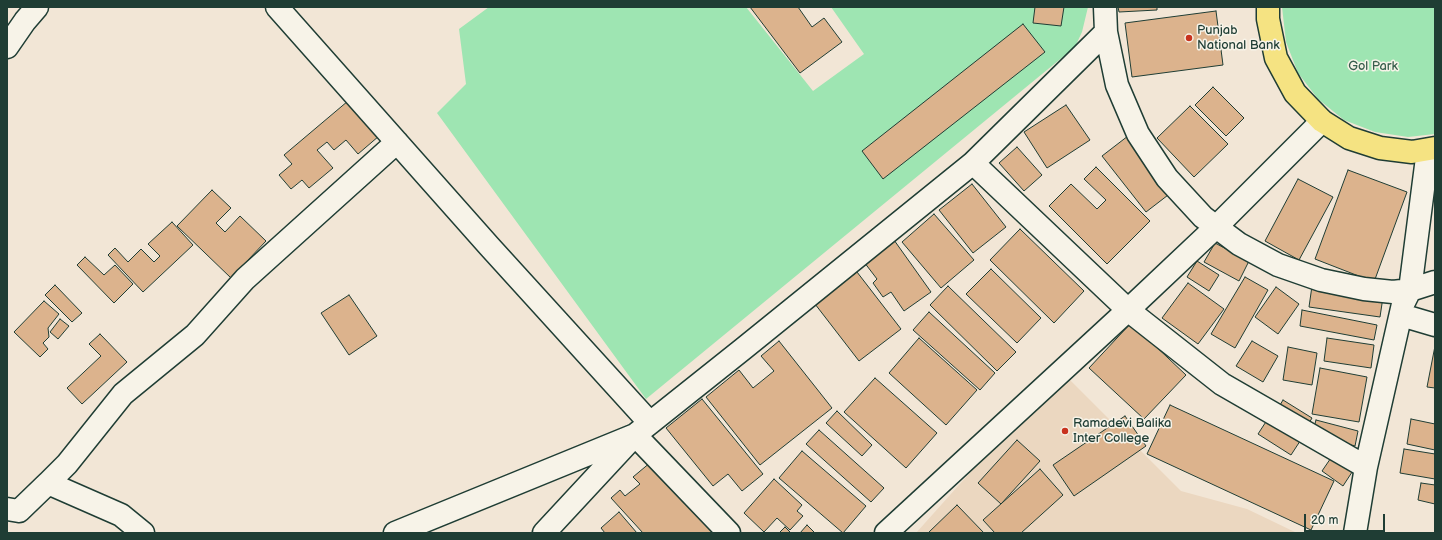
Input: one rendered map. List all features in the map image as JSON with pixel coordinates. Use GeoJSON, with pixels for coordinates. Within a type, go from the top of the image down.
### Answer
{"type":"FeatureCollection","features":[{"type":"Feature","properties":{"kind":"main road"},"geometry":{"type":"LineString","coordinates":[[1268,7],[1268,19],[1276,58],[1295,93],[1322,121],[1349,138],[1380,148],[1412,152],[1432,149]]}},
{"type":"Feature","properties":{"kind":"street"},"geometry":{"type":"LineString","coordinates":[[7,47],[37,7]]}},
{"type":"Feature","properties":{"kind":"street"},"geometry":{"type":"LineString","coordinates":[[277,7],[489,246],[642,429],[725,532]]}},
{"type":"Feature","properties":{"kind":"street"},"geometry":{"type":"LineString","coordinates":[[1105,7],[1106,32],[1117,85],[1138,134],[1167,178],[1203,217],[1239,244],[1278,265],[1320,280],[1364,289],[1393,292],[1410,290],[1435,282]]}},
{"type":"Feature","properties":{"kind":"street"},"geometry":{"type":"LineString","coordinates":[[544,533],[642,429],[973,163],[1106,32]]}},
{"type":"Feature","properties":{"kind":"street"},"geometry":{"type":"LineString","coordinates":[[886,533],[1216,227],[1322,121]]}},
{"type":"Feature","properties":{"kind":"street"},"geometry":{"type":"LineString","coordinates":[[7,509],[18,511],[48,483],[67,464],[123,394],[195,335],[245,279],[397,142]]}},
{"type":"Feature","properties":{"kind":"street"},"geometry":{"type":"LineString","coordinates":[[1355,533],[1366,467],[1403,304],[1410,290],[1432,149]]}},
{"type":"Feature","properties":{"kind":"street"},"geometry":{"type":"LineString","coordinates":[[973,163],[1128,310],[1222,384],[1366,467]]}},
{"type":"Feature","properties":{"kind":"street"},"geometry":{"type":"LineString","coordinates":[[1401,316],[1435,325]]}},
{"type":"Feature","properties":{"kind":"street"},"geometry":{"type":"LineString","coordinates":[[395,533],[642,429]]}},
{"type":"Feature","properties":{"kind":"street"},"geometry":{"type":"LineString","coordinates":[[48,483],[121,515],[143,533]]}},
{"type":"Feature","properties":{"kind":"shaded area","name":"Ramadevi Balika Inter College"},"geometry":{"type":"Polygon","coordinates":[[[1061,371],[1181,491],[1247,509],[1297,533],[916,533],[1061,371]]]}},
{"type":"Feature","properties":{"kind":"green space"},"geometry":{"type":"Polygon","coordinates":[[[489,7],[746,7],[813,91],[864,54],[831,7],[1088,7],[1082,32],[1075,47],[646,399],[437,113],[466,84],[459,29],[489,7]]]}},
{"type":"Feature","properties":{"kind":"green space","name":"Gol Park"},"geometry":{"type":"Polygon","coordinates":[[[1282,7],[1435,7],[1435,134],[1408,137],[1375,132],[1344,120],[1318,99],[1298,73],[1286,42],[1282,7]]]}},
{"type":"Feature","properties":{"kind":"building"},"geometry":{"type":"Polygon","coordinates":[[[750,7],[798,7],[812,27],[824,18],[842,42],[800,73],[750,7]]]}},
{"type":"Feature","properties":{"kind":"building"},"geometry":{"type":"Polygon","coordinates":[[[1035,7],[1064,7],[1061,26],[1033,23],[1035,7]]]}},
{"type":"Feature","properties":{"kind":"building"},"geometry":{"type":"Polygon","coordinates":[[[1118,7],[1157,7],[1157,10],[1119,12],[1118,7]]]}},
{"type":"Feature","properties":{"kind":"building"},"geometry":{"type":"Polygon","coordinates":[[[1216,11],[1223,65],[1132,77],[1125,23],[1216,11]]]}},
{"type":"Feature","properties":{"kind":"building"},"geometry":{"type":"Polygon","coordinates":[[[1023,24],[1045,52],[883,179],[862,151],[1023,24]]]}},
{"type":"Feature","properties":{"kind":"building"},"geometry":{"type":"Polygon","coordinates":[[[1213,87],[1244,118],[1226,136],[1195,105],[1213,87]]]}},
{"type":"Feature","properties":{"kind":"building"},"geometry":{"type":"Polygon","coordinates":[[[348,101],[379,136],[358,154],[346,140],[334,150],[327,142],[317,150],[333,168],[309,188],[302,180],[291,189],[279,175],[292,164],[284,155],[348,101]]]}},
{"type":"Feature","properties":{"kind":"building"},"geometry":{"type":"Polygon","coordinates":[[[1066,105],[1090,140],[1047,168],[1024,132],[1066,105]]]}},
{"type":"Feature","properties":{"kind":"building"},"geometry":{"type":"Polygon","coordinates":[[[1190,106],[1228,144],[1194,177],[1157,138],[1190,106]]]}},
{"type":"Feature","properties":{"kind":"building"},"geometry":{"type":"Polygon","coordinates":[[[1128,136],[1172,192],[1146,212],[1102,156],[1128,136]]]}},
{"type":"Feature","properties":{"kind":"building"},"geometry":{"type":"Polygon","coordinates":[[[1017,147],[1042,175],[1024,191],[999,163],[1017,147]]]}},
{"type":"Feature","properties":{"kind":"building"},"geometry":{"type":"Polygon","coordinates":[[[1096,167],[1150,221],[1107,264],[1049,206],[1071,184],[1097,209],[1106,200],[1084,179],[1096,167]]]}},
{"type":"Feature","properties":{"kind":"building"},"geometry":{"type":"Polygon","coordinates":[[[1348,170],[1407,192],[1374,282],[1315,259],[1348,170]]]}},
{"type":"Feature","properties":{"kind":"building"},"geometry":{"type":"Polygon","coordinates":[[[1298,179],[1333,197],[1299,260],[1265,241],[1298,179]]]}},
{"type":"Feature","properties":{"kind":"building"},"geometry":{"type":"Polygon","coordinates":[[[972,184],[1006,227],[973,253],[939,210],[972,184]]]}},
{"type":"Feature","properties":{"kind":"building"},"geometry":{"type":"Polygon","coordinates":[[[212,190],[231,208],[216,223],[225,232],[240,216],[266,241],[231,278],[177,226],[212,190]]]}},
{"type":"Feature","properties":{"kind":"building"},"geometry":{"type":"Polygon","coordinates":[[[934,214],[974,260],[941,288],[902,242],[934,214]]]}},
{"type":"Feature","properties":{"kind":"building"},"geometry":{"type":"Polygon","coordinates":[[[172,222],[193,245],[143,292],[108,255],[115,248],[128,262],[141,249],[154,262],[160,256],[148,244],[172,222]]]}},
{"type":"Feature","properties":{"kind":"building"},"geometry":{"type":"Polygon","coordinates":[[[1020,229],[1084,291],[1054,323],[990,260],[1020,229]]]}},
{"type":"Feature","properties":{"kind":"building"},"geometry":{"type":"Polygon","coordinates":[[[894,240],[931,292],[904,311],[891,292],[883,297],[873,283],[877,279],[864,262],[894,240]]]}},
{"type":"Feature","properties":{"kind":"building"},"geometry":{"type":"Polygon","coordinates":[[[1215,243],[1249,261],[1239,281],[1204,262],[1215,243]]]}},
{"type":"Feature","properties":{"kind":"building"},"geometry":{"type":"Polygon","coordinates":[[[85,257],[104,275],[115,265],[133,284],[114,303],[77,265],[85,257]]]}},
{"type":"Feature","properties":{"kind":"building"},"geometry":{"type":"Polygon","coordinates":[[[1197,261],[1219,275],[1209,291],[1187,277],[1197,261]]]}},
{"type":"Feature","properties":{"kind":"building"},"geometry":{"type":"Polygon","coordinates":[[[991,269],[1041,318],[1017,343],[966,294],[991,269]]]}},
{"type":"Feature","properties":{"kind":"building"},"geometry":{"type":"Polygon","coordinates":[[[857,272],[901,329],[859,361],[815,304],[857,272]]]}},
{"type":"Feature","properties":{"kind":"building"},"geometry":{"type":"Polygon","coordinates":[[[1245,277],[1268,290],[1235,348],[1211,334],[1245,277]]]}},
{"type":"Feature","properties":{"kind":"building"},"geometry":{"type":"Polygon","coordinates":[[[1188,283],[1224,309],[1198,344],[1162,318],[1188,283]]]}},
{"type":"Feature","properties":{"kind":"building"},"geometry":{"type":"Polygon","coordinates":[[[55,285],[82,313],[72,322],[45,295],[55,285]]]}},
{"type":"Feature","properties":{"kind":"building"},"geometry":{"type":"Polygon","coordinates":[[[948,286],[1016,352],[997,371],[930,305],[948,286]]]}},
{"type":"Feature","properties":{"kind":"building"},"geometry":{"type":"Polygon","coordinates":[[[1312,286],[1383,297],[1380,317],[1309,307],[1312,286]]]}},
{"type":"Feature","properties":{"kind":"building"},"geometry":{"type":"Polygon","coordinates":[[[1276,287],[1299,304],[1278,334],[1255,317],[1276,287]]]}},
{"type":"Feature","properties":{"kind":"building"},"geometry":{"type":"Polygon","coordinates":[[[349,295],[377,336],[349,355],[321,313],[349,295]]]}},
{"type":"Feature","properties":{"kind":"building"},"geometry":{"type":"Polygon","coordinates":[[[44,301],[59,314],[48,328],[49,337],[43,343],[48,349],[40,357],[14,332],[44,301]]]}},
{"type":"Feature","properties":{"kind":"building"},"geometry":{"type":"Polygon","coordinates":[[[1302,310],[1377,325],[1374,340],[1300,326],[1302,310]]]}},
{"type":"Feature","properties":{"kind":"building"},"geometry":{"type":"Polygon","coordinates":[[[929,312],[995,373],[980,390],[913,330],[929,312]]]}},
{"type":"Feature","properties":{"kind":"building"},"geometry":{"type":"Polygon","coordinates":[[[60,319],[69,326],[58,339],[50,332],[60,319]]]}},
{"type":"Feature","properties":{"kind":"building"},"geometry":{"type":"Polygon","coordinates":[[[1131,323],[1186,375],[1144,419],[1089,368],[1131,323]]]}},
{"type":"Feature","properties":{"kind":"building"},"geometry":{"type":"Polygon","coordinates":[[[100,334],[127,362],[82,404],[67,388],[101,356],[89,344],[100,334]]]}},
{"type":"Feature","properties":{"kind":"building"},"geometry":{"type":"Polygon","coordinates":[[[919,338],[977,390],[946,425],[889,373],[919,338]]]}},
{"type":"Feature","properties":{"kind":"building"},"geometry":{"type":"Polygon","coordinates":[[[1327,338],[1374,345],[1371,368],[1324,361],[1327,338]]]}},
{"type":"Feature","properties":{"kind":"building"},"geometry":{"type":"Polygon","coordinates":[[[779,341],[832,408],[760,465],[706,397],[739,370],[753,388],[774,371],[761,356],[779,341]]]}},
{"type":"Feature","properties":{"kind":"building"},"geometry":{"type":"Polygon","coordinates":[[[1252,341],[1278,356],[1263,382],[1236,366],[1252,341]]]}},
{"type":"Feature","properties":{"kind":"building"},"geometry":{"type":"Polygon","coordinates":[[[1435,346],[1435,388],[1427,387],[1435,346]]]}},
{"type":"Feature","properties":{"kind":"building"},"geometry":{"type":"Polygon","coordinates":[[[1288,347],[1317,353],[1312,385],[1283,380],[1288,347]]]}},
{"type":"Feature","properties":{"kind":"building"},"geometry":{"type":"Polygon","coordinates":[[[1320,368],[1367,377],[1359,422],[1312,414],[1320,368]]]}},
{"type":"Feature","properties":{"kind":"building"},"geometry":{"type":"Polygon","coordinates":[[[875,378],[937,433],[906,468],[844,412],[875,378]]]}},
{"type":"Feature","properties":{"kind":"building"},"geometry":{"type":"Polygon","coordinates":[[[702,399],[763,474],[742,491],[728,474],[713,486],[666,428],[702,399]]]}},
{"type":"Feature","properties":{"kind":"building"},"geometry":{"type":"Polygon","coordinates":[[[1283,400],[1312,418],[1305,430],[1276,412],[1283,400]]]}},
{"type":"Feature","properties":{"kind":"building"},"geometry":{"type":"Polygon","coordinates":[[[1170,405],[1334,481],[1311,530],[1147,454],[1170,405]]]}},
{"type":"Feature","properties":{"kind":"building"},"geometry":{"type":"Polygon","coordinates":[[[837,411],[872,445],[862,456],[826,423],[837,411]]]}},
{"type":"Feature","properties":{"kind":"building"},"geometry":{"type":"Polygon","coordinates":[[[1271,414],[1304,435],[1291,455],[1258,434],[1271,414]]]}},
{"type":"Feature","properties":{"kind":"building"},"geometry":{"type":"Polygon","coordinates":[[[1125,416],[1146,446],[1074,496],[1053,465],[1125,416]]]}},
{"type":"Feature","properties":{"kind":"building"},"geometry":{"type":"Polygon","coordinates":[[[1411,419],[1435,424],[1435,450],[1407,444],[1411,419]]]}},
{"type":"Feature","properties":{"kind":"building"},"geometry":{"type":"Polygon","coordinates":[[[1316,420],[1358,431],[1355,446],[1312,435],[1316,420]]]}},
{"type":"Feature","properties":{"kind":"building"},"geometry":{"type":"Polygon","coordinates":[[[819,430],[884,488],[871,502],[806,444],[819,430]]]}},
{"type":"Feature","properties":{"kind":"building"},"geometry":{"type":"Polygon","coordinates":[[[1017,440],[1040,461],[1001,504],[978,483],[1017,440]]]}},
{"type":"Feature","properties":{"kind":"building"},"geometry":{"type":"Polygon","coordinates":[[[1404,449],[1435,454],[1435,479],[1400,473],[1404,449]]]}},
{"type":"Feature","properties":{"kind":"building"},"geometry":{"type":"Polygon","coordinates":[[[802,451],[866,506],[843,533],[779,478],[802,451]]]}},
{"type":"Feature","properties":{"kind":"building"},"geometry":{"type":"Polygon","coordinates":[[[1335,452],[1356,466],[1343,486],[1322,471],[1335,452]]]}},
{"type":"Feature","properties":{"kind":"building"},"geometry":{"type":"Polygon","coordinates":[[[651,462],[714,532],[713,533],[643,533],[611,498],[620,490],[625,496],[640,484],[633,477],[651,462]]]}},
{"type":"Feature","properties":{"kind":"building"},"geometry":{"type":"Polygon","coordinates":[[[1040,469],[1063,495],[1021,533],[995,533],[983,520],[1040,469]]]}},
{"type":"Feature","properties":{"kind":"building"},"geometry":{"type":"Polygon","coordinates":[[[774,479],[802,505],[797,511],[803,516],[790,530],[777,518],[764,532],[744,513],[774,479]]]}},
{"type":"Feature","properties":{"kind":"building"},"geometry":{"type":"Polygon","coordinates":[[[1421,483],[1435,485],[1435,504],[1418,500],[1421,483]]]}},
{"type":"Feature","properties":{"kind":"building"},"geometry":{"type":"Polygon","coordinates":[[[957,505],[984,533],[928,533],[957,505]]]}},
{"type":"Feature","properties":{"kind":"building"},"geometry":{"type":"Polygon","coordinates":[[[619,512],[637,533],[605,533],[601,528],[619,512]]]}},
{"type":"Feature","properties":{"kind":"building"},"geometry":{"type":"Polygon","coordinates":[[[807,525],[815,533],[800,533],[807,525]]]}},
{"type":"Feature","properties":{"kind":"building"},"geometry":{"type":"Polygon","coordinates":[[[785,527],[791,533],[779,533],[785,527]]]}},
{"type":"Feature","properties":{"kind":"place","name":"Punjab National Bank"},"geometry":{"type":"Point","coordinates":[1189,38]}},
{"type":"Feature","properties":{"kind":"place","name":"Ramadevi Balika Inter College"},"geometry":{"type":"Point","coordinates":[1065,431]}}]}
